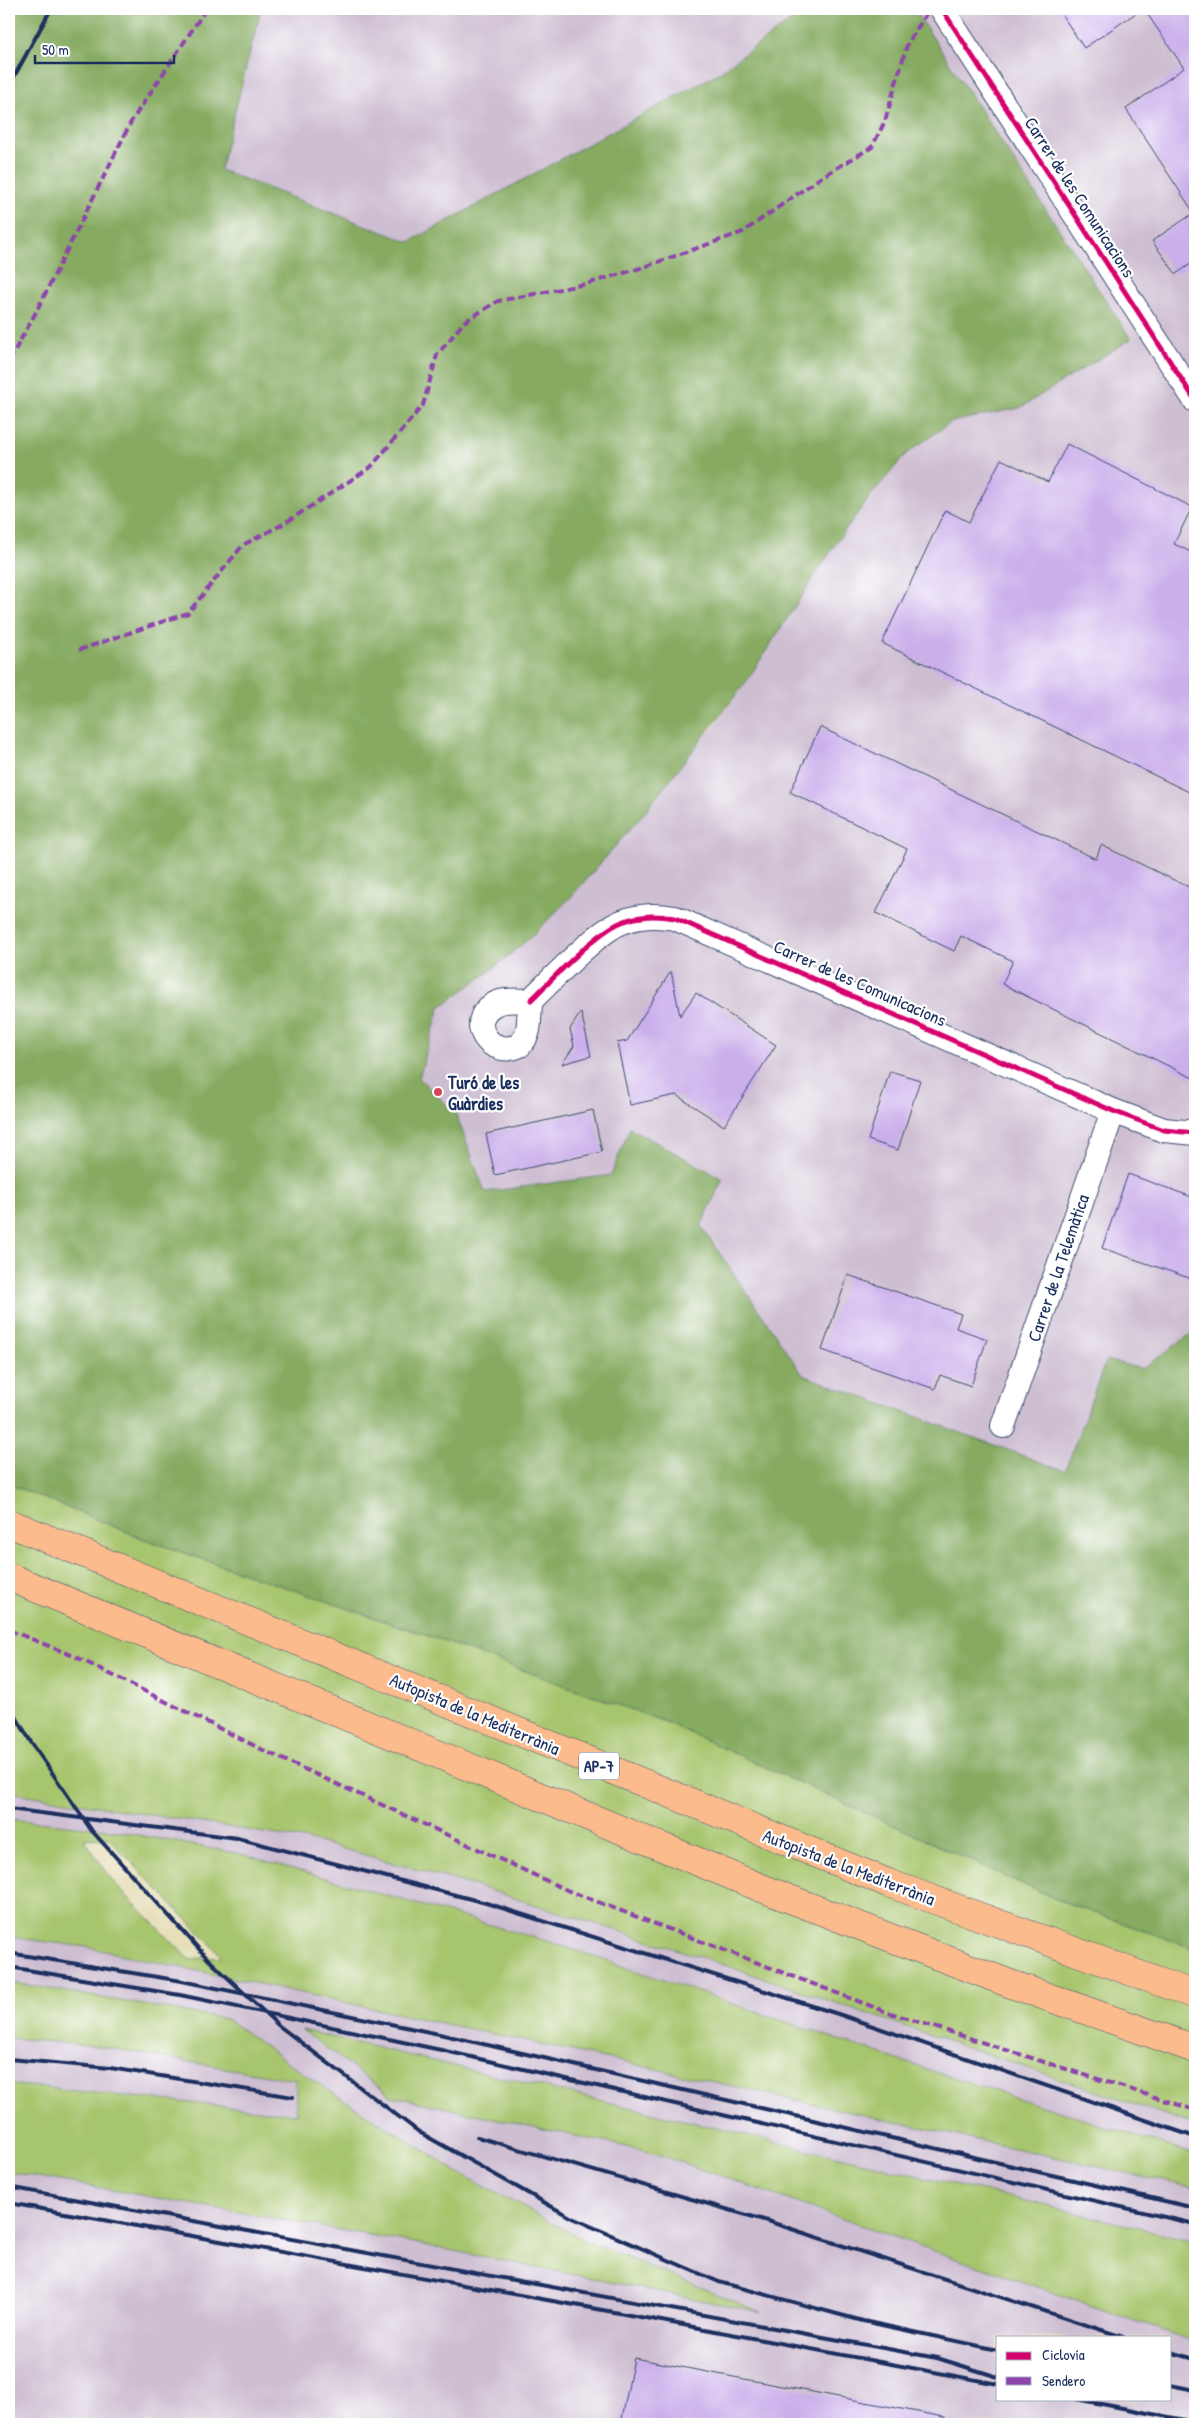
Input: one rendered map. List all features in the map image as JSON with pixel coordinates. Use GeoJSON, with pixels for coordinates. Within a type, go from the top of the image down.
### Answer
{"type":"FeatureCollection","features":[{"type":"Feature","properties":{"kind":"highway","name":"Autopista de la Mediterrània"},"geometry":{"type":"LineString","coordinates":[[9,1522],[888,1883],[1195,1995]]}},
{"type":"Feature","properties":{"kind":"highway"},"geometry":{"type":"LineString","coordinates":[[9,1577],[764,1889],[1008,1984],[1195,2049]]}},
{"type":"Feature","properties":{"kind":"street","name":"Carrer de les Comunicacions"},"geometry":{"type":"LineString","coordinates":[[942,9],[1195,400]]}},
{"type":"Feature","properties":{"kind":"street","name":"Carrer de les Comunicacions"},"geometry":{"type":"LineString","coordinates":[[531,1000],[604,933],[620,922],[655,915],[675,918],[1113,1111],[1164,1130],[1195,1133]]}},
{"type":"Feature","properties":{"kind":"street","name":"Carrer de la Telemàtica"},"geometry":{"type":"LineString","coordinates":[[1003,1426],[1113,1111]]}},
{"type":"Feature","properties":{"kind":"shaded area"},"geometry":{"type":"Polygon","coordinates":[[[261,9],[808,9],[715,75],[409,242],[220,171],[261,9]]]}},
{"type":"Feature","properties":{"kind":"shaded area"},"geometry":{"type":"Polygon","coordinates":[[[914,9],[1195,9],[1195,1331],[1142,1369],[1106,1360],[1065,1471],[803,1375],[701,1226],[723,1180],[611,1175],[485,1192],[456,1114],[419,1078],[440,1007],[489,972],[532,936],[713,727],[746,682],[838,540],[871,495],[906,454],[951,422],[1020,408],[1130,340],[914,9]]]}},
{"type":"Feature","properties":{"kind":"shaded area"},"geometry":{"type":"Polygon","coordinates":[[[9,1792],[315,1841],[479,1887],[701,1957],[1195,2125],[1195,2155],[898,2060],[557,1944],[241,1854],[106,1829],[9,1819],[9,1792]]]}},
{"type":"Feature","properties":{"kind":"shaded area"},"geometry":{"type":"Polygon","coordinates":[[[9,1937],[86,1947],[651,2068],[1195,2188],[1195,2241],[303,2031],[391,2096],[654,2153],[1195,2342],[1195,2424],[9,2424],[9,2172],[409,2242],[758,2311],[586,2241],[458,2172],[311,2079],[227,2019],[9,1982],[9,1937]]]}},
{"type":"Feature","properties":{"kind":"shaded area"},"geometry":{"type":"Polygon","coordinates":[[[9,2038],[96,2046],[296,2080],[296,2114],[9,2084],[9,2038]]]}},
{"type":"Feature","properties":{"kind":"green space"},"geometry":{"type":"Polygon","coordinates":[[[9,9],[261,9],[220,170],[409,242],[715,75],[808,9],[914,9],[1131,339],[1020,408],[951,422],[906,454],[871,495],[838,540],[746,682],[644,813],[571,897],[532,936],[489,972],[440,1007],[419,1078],[456,1114],[485,1192],[611,1175],[630,1128],[723,1179],[701,1226],[803,1375],[1065,1471],[1106,1360],[1142,1369],[1195,1331],[1195,1949],[1056,1899],[668,1723],[446,1642],[147,1540],[9,1484],[9,9]]]}},
{"type":"Feature","properties":{"kind":"green space"},"geometry":{"type":"Polygon","coordinates":[[[9,1484],[147,1540],[446,1642],[668,1723],[1056,1899],[1195,1949],[1195,2125],[701,1957],[479,1887],[315,1841],[9,1792],[9,1484]]]}},
{"type":"Feature","properties":{"kind":"green space"},"geometry":{"type":"Polygon","coordinates":[[[9,1819],[106,1829],[241,1854],[557,1944],[898,2060],[1195,2155],[1195,2188],[651,2068],[86,1947],[9,1937],[9,1819]],[[108,1838],[84,1839],[115,1884],[189,1959],[221,1955],[108,1838]]]}},
{"type":"Feature","properties":{"kind":"green space"},"geometry":{"type":"Polygon","coordinates":[[[9,1982],[227,2019],[311,2079],[458,2172],[586,2241],[761,2312],[409,2242],[9,2172],[9,2084],[296,2114],[296,2080],[96,2046],[9,2038],[9,1982]]]}},
{"type":"Feature","properties":{"kind":"green space"},"geometry":{"type":"Polygon","coordinates":[[[302,2030],[1195,2241],[1195,2342],[654,2153],[391,2096],[302,2030]]]}},
{"type":"Feature","properties":{"kind":"building"},"geometry":{"type":"Polygon","coordinates":[[[1058,9],[1142,9],[1084,48],[1058,9]]]}},
{"type":"Feature","properties":{"kind":"building"},"geometry":{"type":"Polygon","coordinates":[[[1144,9],[1195,9],[1195,261],[1176,274],[1152,241],[1194,213],[1126,109],[1184,68],[1144,9]]]}},
{"type":"Feature","properties":{"kind":"building"},"geometry":{"type":"Polygon","coordinates":[[[1067,444],[1192,507],[1174,544],[1195,554],[1195,779],[1189,792],[882,643],[945,510],[969,522],[1001,459],[1048,482],[1067,444]]]}},
{"type":"Feature","properties":{"kind":"building"},"geometry":{"type":"Polygon","coordinates":[[[820,727],[1096,859],[1101,845],[1195,890],[1195,1079],[1002,984],[1013,961],[961,936],[954,951],[876,913],[907,849],[790,792],[820,727]]]}},
{"type":"Feature","properties":{"kind":"building"},"geometry":{"type":"Polygon","coordinates":[[[671,971],[680,1016],[696,993],[776,1045],[724,1126],[676,1095],[630,1105],[617,1043],[627,1041],[671,971]]]}},
{"type":"Feature","properties":{"kind":"building"},"geometry":{"type":"Polygon","coordinates":[[[581,1012],[591,1056],[562,1064],[574,1046],[570,1029],[581,1012]]]}},
{"type":"Feature","properties":{"kind":"building"},"geometry":{"type":"Polygon","coordinates":[[[890,1071],[920,1080],[898,1150],[868,1140],[890,1071]]]}},
{"type":"Feature","properties":{"kind":"building"},"geometry":{"type":"Polygon","coordinates":[[[593,1110],[602,1152],[495,1175],[486,1134],[593,1110]]]}},
{"type":"Feature","properties":{"kind":"building"},"geometry":{"type":"Polygon","coordinates":[[[1128,1174],[1195,1198],[1195,1280],[1102,1248],[1128,1174]]]}},
{"type":"Feature","properties":{"kind":"building"},"geometry":{"type":"Polygon","coordinates":[[[848,1275],[961,1314],[956,1328],[987,1339],[971,1386],[940,1375],[935,1389],[822,1350],[848,1275]]]}},
{"type":"Feature","properties":{"kind":"building"},"geometry":{"type":"Polygon","coordinates":[[[634,2358],[944,2417],[944,2424],[621,2424],[634,2358]]]}},
{"type":"Feature","properties":{"kind":"railway"},"geometry":{"type":"LineString","coordinates":[[9,86],[51,9]]}},
{"type":"Feature","properties":{"kind":"railway"},"geometry":{"type":"LineString","coordinates":[[9,1705],[31,1742],[92,1831],[208,1959],[278,2025],[419,2132],[572,2218],[719,2282],[863,2321],[996,2350]]}},
{"type":"Feature","properties":{"kind":"railway"},"geometry":{"type":"LineString","coordinates":[[9,1809],[237,1838],[486,1903],[838,2014],[1195,2137]]}},
{"type":"Feature","properties":{"kind":"railway"},"geometry":{"type":"LineString","coordinates":[[9,1953],[182,1981],[444,2035],[1195,2208]]}},
{"type":"Feature","properties":{"kind":"railway"},"geometry":{"type":"LineString","coordinates":[[9,1967],[180,1995],[441,2050],[1195,2224]]}},
{"type":"Feature","properties":{"kind":"railway"},"geometry":{"type":"LineString","coordinates":[[9,2059],[110,2068],[293,2097]]}},
{"type":"Feature","properties":{"kind":"railway"},"geometry":{"type":"LineString","coordinates":[[477,2137],[764,2220],[1120,2336]]}},
{"type":"Feature","properties":{"kind":"railway"},"geometry":{"type":"LineString","coordinates":[[9,2187],[937,2358],[996,2376]]}},
{"type":"Feature","properties":{"kind":"railway"},"geometry":{"type":"LineString","coordinates":[[9,2203],[608,2311],[996,2384]]}},
{"type":"Feature","properties":{"kind":"railway"},"geometry":{"type":"LineString","coordinates":[[1172,2353],[1195,2359]]}},
{"type":"Feature","properties":{"kind":"railway"},"geometry":{"type":"LineString","coordinates":[[1172,2385],[1195,2390]]}},
{"type":"Feature","properties":{"kind":"railway"},"geometry":{"type":"LineString","coordinates":[[1081,2400],[1195,2422]]}},
{"type":"Feature","properties":{"kind":"marked path"},"geometry":{"type":"LineString","coordinates":[[9,361],[36,312],[131,122],[206,9]]}},
{"type":"Feature","properties":{"kind":"marked path"},"geometry":{"type":"LineString","coordinates":[[79,650],[188,613],[243,545],[285,523],[371,467],[423,405],[437,355],[464,322],[498,301],[586,284],[644,267],[743,232],[820,178],[872,147],[885,121],[907,45],[929,9]]}},
{"type":"Feature","properties":{"kind":"marked path"},"geometry":{"type":"LineString","coordinates":[[9,1630],[76,1657],[265,1751],[569,1891],[884,2011],[1195,2110]]}},
{"type":"Feature","properties":{"kind":"cycle path"},"geometry":{"type":"LineString","coordinates":[[942,9],[1195,400]]}},
{"type":"Feature","properties":{"kind":"cycle path"},"geometry":{"type":"LineString","coordinates":[[531,1000],[575,957],[612,927],[622,922],[642,917],[675,918],[1113,1111],[1164,1130],[1195,1133]]}},
{"type":"Feature","properties":{"kind":"place","name":"Turó de les Guàrdies"},"geometry":{"type":"Point","coordinates":[438,1092]}}]}
